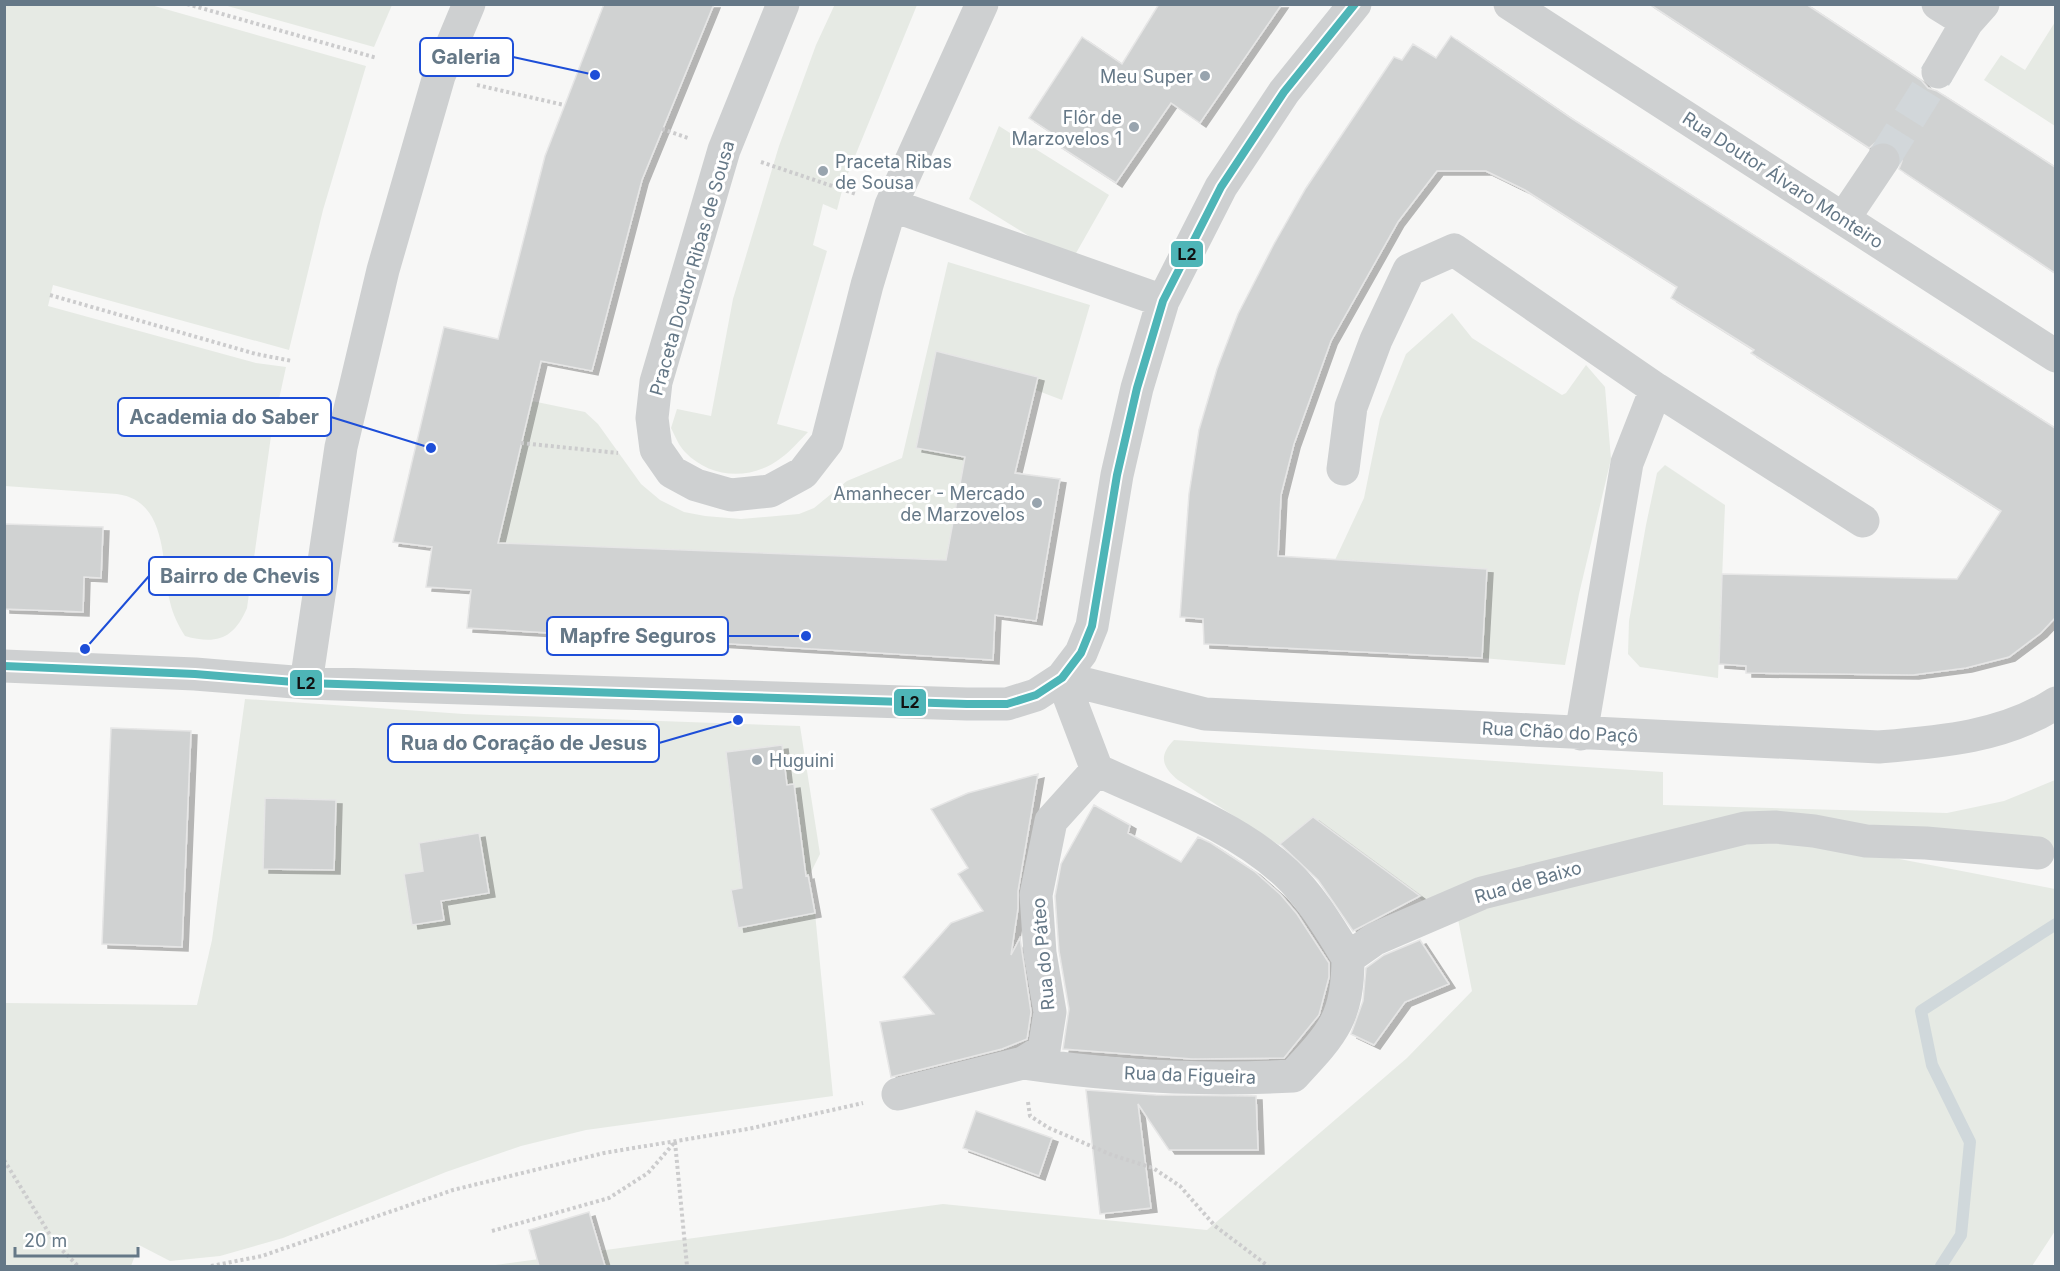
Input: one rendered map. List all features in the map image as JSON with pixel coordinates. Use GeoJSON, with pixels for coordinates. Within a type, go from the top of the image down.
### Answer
{"type":"FeatureCollection","features":[{"type":"Feature","properties":{"kind":"street"},"geometry":{"type":"LineString","coordinates":[[306,683],[341,447],[383,270],[439,76],[469,4]]}},
{"type":"Feature","properties":{"kind":"street","name":"Praceta Doutor Ribas de Sousa"},"geometry":{"type":"LineString","coordinates":[[783,4],[724,150],[656,382],[652,418],[656,449],[672,472],[696,485],[731,495],[770,491],[803,473],[827,442],[867,285],[891,206],[982,4]]}},
{"type":"Feature","properties":{"kind":"street"},"geometry":{"type":"LineString","coordinates":[[4,666],[195,674],[306,683],[1007,704],[1036,695],[1062,678],[1081,653],[1092,626],[1117,475],[1137,388],[1163,301],[1221,188],[1284,92],[1355,4]]}},
{"type":"Feature","properties":{"kind":"street","name":"Rua Doutor Álvaro Monteiro"},"geometry":{"type":"LineString","coordinates":[[1510,4],[2055,356]]}},
{"type":"Feature","properties":{"kind":"street"},"geometry":{"type":"LineString","coordinates":[[1938,4],[1968,10],[1938,72]]}},
{"type":"Feature","properties":{"kind":"street"},"geometry":{"type":"LineString","coordinates":[[1844,218],[1884,160]]}},
{"type":"Feature","properties":{"kind":"street"},"geometry":{"type":"LineString","coordinates":[[891,206],[1163,301]]}},
{"type":"Feature","properties":{"kind":"street"},"geometry":{"type":"LineString","coordinates":[[1343,469],[1351,407],[1376,340],[1409,270],[1454,250],[1656,389],[1863,521]]}},
{"type":"Feature","properties":{"kind":"street"},"geometry":{"type":"LineString","coordinates":[[1581,734],[1627,463],[1656,389]]}},
{"type":"Feature","properties":{"kind":"street"},"geometry":{"type":"LineString","coordinates":[[1062,678],[1097,770],[1234,834],[1286,873],[1324,920],[1348,958]]}},
{"type":"Feature","properties":{"kind":"street","name":"Rua Chão do Paçô"},"geometry":{"type":"LineString","coordinates":[[1062,678],[1205,714],[1880,747],[1946,741],[1994,730],[2044,711],[2055,703]]}},
{"type":"Feature","properties":{"kind":"street","name":"Rua do Páteo"},"geometry":{"type":"LineString","coordinates":[[1023,1063],[1044,1050],[1050,1012],[1040,953],[1036,896],[1051,821],[1097,770]]}},
{"type":"Feature","properties":{"kind":"street","name":"Rua de Baixo"},"geometry":{"type":"LineString","coordinates":[[1348,958],[1375,939],[1482,893],[1745,828],[1775,827],[1814,831],[1866,841],[1926,843],[2038,853]]}},
{"type":"Feature","properties":{"kind":"street","name":"Rua da Figueira"},"geometry":{"type":"LineString","coordinates":[[1023,1063],[1083,1071],[1223,1079],[1293,1076],[1328,1039],[1335,1025],[1348,993],[1348,958]]}},
{"type":"Feature","properties":{"kind":"street"},"geometry":{"type":"LineString","coordinates":[[898,1095],[1023,1063]]}},
{"type":"Feature","properties":{"kind":"path"},"geometry":{"type":"LineString","coordinates":[[187,4],[377,58]]}},
{"type":"Feature","properties":{"kind":"path"},"geometry":{"type":"LineString","coordinates":[[439,76],[564,105]]}},
{"type":"Feature","properties":{"kind":"path"},"geometry":{"type":"LineString","coordinates":[[662,129],[891,206]]}},
{"type":"Feature","properties":{"kind":"path"},"geometry":{"type":"LineString","coordinates":[[50,295],[256,354],[292,361]]}},
{"type":"Feature","properties":{"kind":"path"},"geometry":{"type":"LineString","coordinates":[[521,443],[618,453]]}},
{"type":"Feature","properties":{"kind":"path"},"geometry":{"type":"LineString","coordinates":[[1023,1063],[1030,1116],[1049,1128],[1112,1155],[1153,1168],[1180,1186],[1215,1226],[1268,1266]]}},
{"type":"Feature","properties":{"kind":"path"},"geometry":{"type":"LineString","coordinates":[[211,1266],[261,1256],[453,1190],[604,1153],[748,1129],[898,1095]]}},
{"type":"Feature","properties":{"kind":"path"},"geometry":{"type":"LineString","coordinates":[[492,1232],[609,1198],[648,1173],[675,1142]]}},
{"type":"Feature","properties":{"kind":"path"},"geometry":{"type":"LineString","coordinates":[[675,1142],[687,1266]]}},
{"type":"Feature","properties":{"kind":"path"},"geometry":{"type":"LineString","coordinates":[[4,1160],[55,1243],[78,1266]]}},
{"type":"Feature","properties":{"kind":"shaded area"},"geometry":{"type":"Polygon","coordinates":[[[835,4],[917,5],[844,183],[837,210],[823,204],[813,245],[827,251],[777,424],[808,432],[781,458],[757,471],[732,474],[719,472],[695,461],[685,452],[671,428],[677,409],[711,416],[733,299],[779,146],[816,45],[835,4]]]}},
{"type":"Feature","properties":{"kind":"shaded area"},"geometry":{"type":"Polygon","coordinates":[[[4,5],[151,5],[366,66],[323,210],[289,350],[53,285],[48,306],[256,363],[286,367],[271,436],[247,608],[236,627],[223,637],[206,640],[185,636],[171,607],[160,537],[146,509],[134,499],[117,494],[5,486],[4,5]]]}},
{"type":"Feature","properties":{"kind":"shaded area"},"geometry":{"type":"Polygon","coordinates":[[[224,5],[392,5],[374,47],[224,5]]]}},
{"type":"Feature","properties":{"kind":"shaded area"},"geometry":{"type":"Polygon","coordinates":[[[2055,22],[2055,126],[1984,80],[2001,55],[2025,70],[2055,22]]]}},
{"type":"Feature","properties":{"kind":"shaded area"},"geometry":{"type":"Polygon","coordinates":[[[999,126],[1109,195],[1071,262],[969,199],[999,126]]]}},
{"type":"Feature","properties":{"kind":"shaded area"},"geometry":{"type":"Polygon","coordinates":[[[948,262],[1090,305],[1062,400],[936,352],[916,448],[965,457],[946,560],[498,543],[532,401],[585,412],[598,424],[641,484],[660,500],[684,512],[705,516],[741,519],[799,514],[814,508],[847,481],[902,458],[948,262]]]}},
{"type":"Feature","properties":{"kind":"shaded area"},"geometry":{"type":"Polygon","coordinates":[[[1452,313],[1472,338],[1562,395],[1566,393],[1586,365],[1605,387],[1611,459],[1579,594],[1565,665],[1482,658],[1487,569],[1335,560],[1364,498],[1380,419],[1406,354],[1452,313]]]}},
{"type":"Feature","properties":{"kind":"shaded area"},"geometry":{"type":"Polygon","coordinates":[[[1665,465],[1725,505],[1718,678],[1640,667],[1628,654],[1629,621],[1646,525],[1657,473],[1665,465]]]}},
{"type":"Feature","properties":{"kind":"shaded area"},"geometry":{"type":"Polygon","coordinates":[[[245,699],[464,714],[800,726],[820,854],[809,876],[815,913],[833,1096],[586,1130],[521,1146],[446,1172],[283,1238],[220,1256],[170,1261],[139,1245],[131,1266],[5,1266],[5,1003],[197,1005],[212,940],[245,699]]]}},
{"type":"Feature","properties":{"kind":"shaded area"},"geometry":{"type":"Polygon","coordinates":[[[1174,740],[1663,772],[1663,805],[1947,813],[2004,801],[2055,780],[2055,851],[2039,841],[1852,824],[1427,904],[1313,817],[1279,845],[1178,780],[1168,770],[1164,760],[1169,745],[1174,740]]]}},
{"type":"Feature","properties":{"kind":"shaded area"},"geometry":{"type":"Polygon","coordinates":[[[1770,834],[2055,889],[2055,1231],[2032,1266],[488,1266],[943,1204],[1207,1230],[1407,1058],[1472,991],[1457,914],[1770,834]]]}},
{"type":"Feature","properties":{"kind":"building"},"geometry":{"type":"Polygon","coordinates":[[[604,4],[714,4],[642,180],[592,371],[541,361],[498,543],[946,560],[965,457],[916,448],[936,351],[1038,377],[1015,473],[1060,479],[1036,621],[995,615],[993,660],[467,628],[471,590],[426,587],[432,547],[393,542],[444,327],[498,339],[545,156],[604,4]]]}},
{"type":"Feature","properties":{"kind":"building"},"geometry":{"type":"Polygon","coordinates":[[[1159,4],[1282,4],[1200,123],[1171,103],[1116,183],[1053,142],[1056,136],[1029,118],[1082,37],[1122,64],[1159,4]]]}},
{"type":"Feature","properties":{"kind":"building"},"geometry":{"type":"Polygon","coordinates":[[[1649,4],[1806,4],[1921,80],[1928,88],[1937,91],[2055,167],[2055,273],[1899,169],[1902,161],[1900,152],[1893,144],[1884,141],[1875,143],[1869,148],[1649,4]]]}},
{"type":"Feature","properties":{"kind":"building"},"geometry":{"type":"Polygon","coordinates":[[[1451,36],[1571,118],[2055,428],[2055,618],[2041,633],[2009,657],[1966,668],[1913,675],[1746,673],[1746,666],[1719,664],[1722,574],[1957,579],[2001,511],[1751,353],[1754,350],[1671,298],[1677,287],[1525,190],[1486,171],[1437,171],[1398,222],[1331,341],[1294,444],[1281,495],[1278,556],[1487,569],[1482,658],[1204,644],[1203,619],[1180,617],[1189,494],[1199,430],[1217,369],[1238,314],[1306,188],[1394,57],[1402,60],[1413,44],[1436,58],[1451,36]]]}},
{"type":"Feature","properties":{"kind":"building"},"geometry":{"type":"Polygon","coordinates":[[[4,524],[103,527],[101,578],[84,577],[83,612],[4,609],[4,524]]]}},
{"type":"Feature","properties":{"kind":"building"},"geometry":{"type":"Polygon","coordinates":[[[111,728],[191,731],[182,947],[102,944],[111,728]]]}},
{"type":"Feature","properties":{"kind":"building"},"geometry":{"type":"Polygon","coordinates":[[[782,745],[787,785],[794,784],[806,876],[808,875],[815,913],[738,928],[731,890],[742,888],[726,752],[782,745]]]}},
{"type":"Feature","properties":{"kind":"building"},"geometry":{"type":"Polygon","coordinates":[[[1038,774],[1018,891],[1018,908],[1011,955],[1020,938],[1031,1012],[1027,1039],[1002,1049],[891,1077],[880,1022],[934,1014],[903,977],[951,923],[983,911],[958,874],[968,868],[931,809],[968,793],[1038,774]]]}},
{"type":"Feature","properties":{"kind":"building"},"geometry":{"type":"Polygon","coordinates":[[[265,798],[336,800],[334,870],[263,869],[265,798]]]}},
{"type":"Feature","properties":{"kind":"building"},"geometry":{"type":"Polygon","coordinates":[[[1094,805],[1130,825],[1128,833],[1181,862],[1198,837],[1211,843],[1254,871],[1281,895],[1297,914],[1329,963],[1329,977],[1319,1015],[1284,1058],[1192,1059],[1063,1049],[1069,1009],[1059,951],[1055,896],[1061,864],[1094,805]]]}},
{"type":"Feature","properties":{"kind":"building"},"geometry":{"type":"Polygon","coordinates":[[[1313,817],[1420,896],[1353,931],[1318,880],[1280,844],[1313,817]]]}},
{"type":"Feature","properties":{"kind":"building"},"geometry":{"type":"Polygon","coordinates":[[[479,833],[489,893],[441,901],[444,920],[412,925],[404,874],[423,871],[419,843],[479,833]]]}},
{"type":"Feature","properties":{"kind":"building"},"geometry":{"type":"Polygon","coordinates":[[[1420,940],[1449,984],[1405,1002],[1374,1045],[1351,1034],[1363,1001],[1366,968],[1384,955],[1420,940]]]}},
{"type":"Feature","properties":{"kind":"building"},"geometry":{"type":"Polygon","coordinates":[[[1086,1090],[1156,1095],[1256,1096],[1258,1150],[1169,1150],[1138,1104],[1151,1208],[1100,1214],[1086,1090]]]}},
{"type":"Feature","properties":{"kind":"building"},"geometry":{"type":"Polygon","coordinates":[[[976,1111],[1052,1138],[1039,1176],[963,1148],[976,1111]]]}},
{"type":"Feature","properties":{"kind":"building"},"geometry":{"type":"Polygon","coordinates":[[[589,1212],[605,1266],[539,1266],[529,1230],[589,1212]]]}},
{"type":"Feature","properties":{"kind":"waterway"},"geometry":{"type":"LineString","coordinates":[[1941,1266],[1961,1235],[1970,1142],[1932,1065],[1921,1011],[2056,924]]}},
{"type":"Feature","properties":{"kind":"tunnel"},"geometry":{"type":"LineString","coordinates":[[1883,160],[1938,72]]}},
{"type":"Feature","properties":{"kind":"transit line","name":"L2"},"geometry":{"type":"LineString","coordinates":[[4,666],[195,674],[306,683],[967,704],[1007,704],[1036,695],[1062,678],[1081,653],[1092,626],[1117,475],[1137,388],[1163,301],[1221,187],[1284,92],[1355,4]]}},
{"type":"Feature","properties":{"kind":"place","name":"Galeria"},"geometry":{"type":"Point","coordinates":[595,75]}},
{"type":"Feature","properties":{"kind":"place","name":"Meu Super"},"geometry":{"type":"Point","coordinates":[1205,76]}},
{"type":"Feature","properties":{"kind":"place","name":"Flôr de Marzovelos 1"},"geometry":{"type":"Point","coordinates":[1134,127]}},
{"type":"Feature","properties":{"kind":"place","name":"Praceta Ribas de Sousa"},"geometry":{"type":"Point","coordinates":[823,171]}},
{"type":"Feature","properties":{"kind":"place","name":"Academia do Saber"},"geometry":{"type":"Point","coordinates":[431,448]}},
{"type":"Feature","properties":{"kind":"place","name":"Amanhecer - Mercado de Marzovelos"},"geometry":{"type":"Point","coordinates":[1037,503]}},
{"type":"Feature","properties":{"kind":"place","name":"Mapfre Seguros"},"geometry":{"type":"Point","coordinates":[806,636]}},
{"type":"Feature","properties":{"kind":"place","name":"Bairro de Chevis"},"geometry":{"type":"Point","coordinates":[85,649]}},
{"type":"Feature","properties":{"kind":"place","name":"Rua do Coração de Jesus"},"geometry":{"type":"Point","coordinates":[738,720]}},
{"type":"Feature","properties":{"kind":"place","name":"Huguini"},"geometry":{"type":"Point","coordinates":[757,760]}}]}
